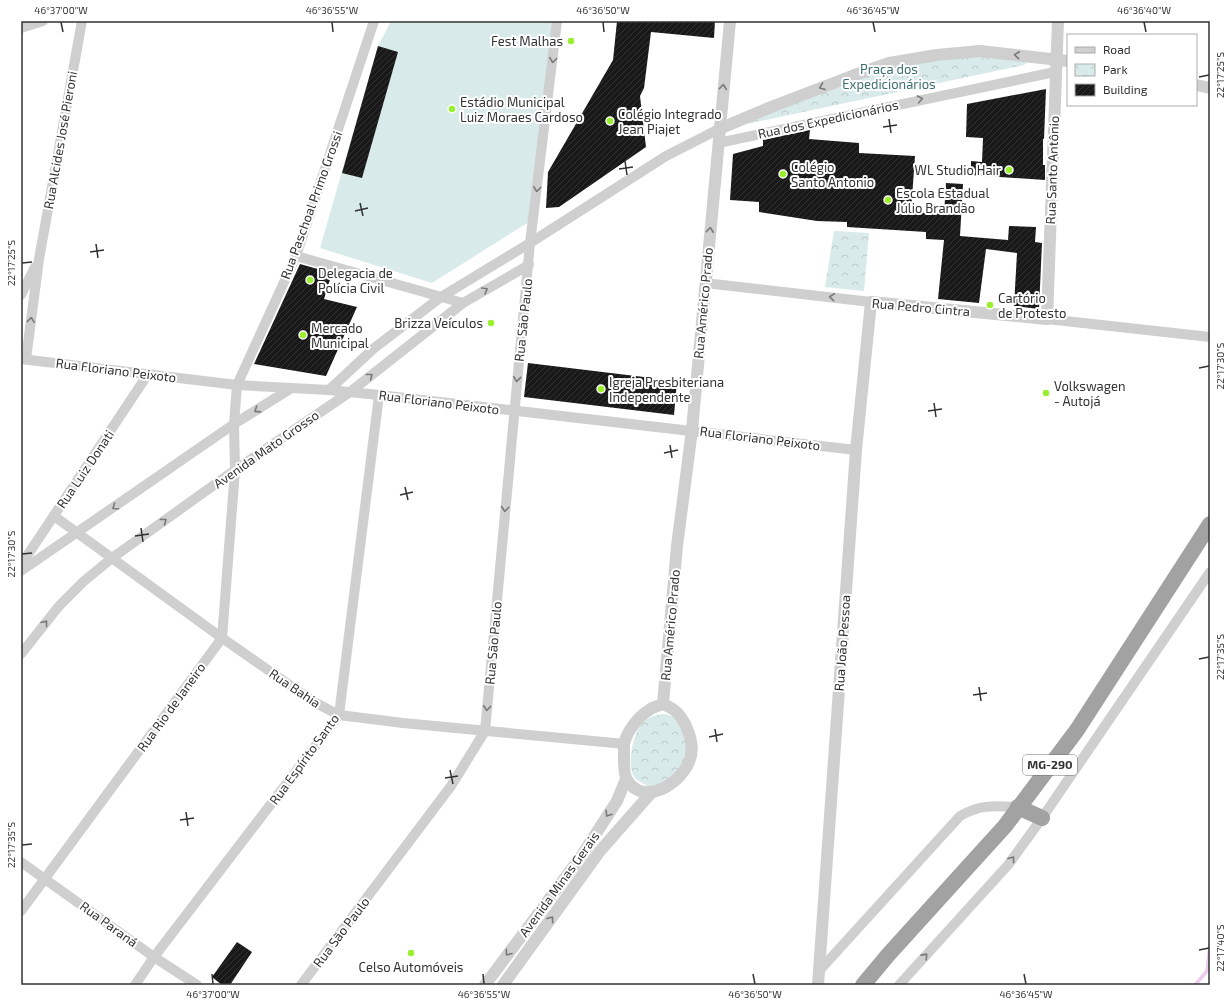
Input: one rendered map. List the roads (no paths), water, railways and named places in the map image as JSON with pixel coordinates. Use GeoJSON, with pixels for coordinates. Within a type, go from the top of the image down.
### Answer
{"type":"FeatureCollection","features":[{"type":"Feature","properties":{"kind":"highway","name":"MG-290"},"geometry":{"type":"LineString","coordinates":[[863,985],[888,955],[1005,826],[1077,730],[1210,524]]}},
{"type":"Feature","properties":{"kind":"highway"},"geometry":{"type":"LineString","coordinates":[[1018,807],[1042,818]]}},
{"type":"Feature","properties":{"kind":"street"},"geometry":{"type":"LineString","coordinates":[[21,28],[43,21]]}},
{"type":"Feature","properties":{"kind":"street","name":"Rua Alcides José Pieroni"},"geometry":{"type":"LineString","coordinates":[[24,359],[39,260],[82,21]]}},
{"type":"Feature","properties":{"kind":"street","name":"Rua Paschoal Primo Grossi"},"geometry":{"type":"LineString","coordinates":[[237,385],[296,256],[374,21]]}},
{"type":"Feature","properties":{"kind":"street","name":"Rua São Paulo"},"geometry":{"type":"LineString","coordinates":[[301,985],[451,786],[485,731],[530,243],[558,21]]}},
{"type":"Feature","properties":{"kind":"street","name":"Rua Américo Prado"},"geometry":{"type":"LineString","coordinates":[[663,704],[677,546],[692,430],[730,21]]}},
{"type":"Feature","properties":{"kind":"street","name":"Rua Santo Antônio"},"geometry":{"type":"LineString","coordinates":[[1047,319],[1058,21]]}},
{"type":"Feature","properties":{"kind":"street"},"geometry":{"type":"LineString","coordinates":[[329,390],[373,349],[441,297],[530,243],[666,156],[719,129],[786,101],[889,63],[937,55],[980,51],[1067,61]]}},
{"type":"Feature","properties":{"kind":"street","name":"Rua dos Expedicionários"},"geometry":{"type":"LineString","coordinates":[[718,143],[1055,72]]}},
{"type":"Feature","properties":{"kind":"street"},"geometry":{"type":"LineString","coordinates":[[1197,85],[1210,88]]}},
{"type":"Feature","properties":{"kind":"street"},"geometry":{"type":"LineString","coordinates":[[296,256],[463,302]]}},
{"type":"Feature","properties":{"kind":"street","name":"Rua Alcides José Pieroni"},"geometry":{"type":"LineString","coordinates":[[21,295],[39,260]]}},
{"type":"Feature","properties":{"kind":"street","name":"Avenida Mato Grosso"},"geometry":{"type":"LineString","coordinates":[[21,654],[59,606],[83,582],[112,558],[235,470],[350,392],[463,302],[529,265]]}},
{"type":"Feature","properties":{"kind":"street","name":"Rua Pedro Cintra"},"geometry":{"type":"LineString","coordinates":[[705,283],[871,302],[1210,337]]}},
{"type":"Feature","properties":{"kind":"street","name":"Rua João Pessoa"},"geometry":{"type":"LineString","coordinates":[[818,985],[856,450],[871,302]]}},
{"type":"Feature","properties":{"kind":"street","name":"Rua Floriano Peixoto"},"geometry":{"type":"LineString","coordinates":[[24,359],[237,385],[329,390],[379,395],[856,450]]}},
{"type":"Feature","properties":{"kind":"street","name":"Rua Luiz Donati"},"geometry":{"type":"LineString","coordinates":[[21,565],[148,374]]}},
{"type":"Feature","properties":{"kind":"street"},"geometry":{"type":"LineString","coordinates":[[222,638],[235,470],[234,424],[237,385]]}},
{"type":"Feature","properties":{"kind":"street"},"geometry":{"type":"LineString","coordinates":[[21,571],[234,424],[290,389]]}},
{"type":"Feature","properties":{"kind":"street","name":"Rua Espírito Santo"},"geometry":{"type":"LineString","coordinates":[[135,985],[154,956],[340,715],[379,395]]}},
{"type":"Feature","properties":{"kind":"street","name":"Rua Bahia"},"geometry":{"type":"LineString","coordinates":[[54,516],[222,638],[314,702],[340,715],[403,723],[624,744]]}},
{"type":"Feature","properties":{"kind":"street"},"geometry":{"type":"LineString","coordinates":[[898,985],[1008,865],[1042,818],[1210,572]]}},
{"type":"Feature","properties":{"kind":"street","name":"Rua Rio de Janeiro"},"geometry":{"type":"LineString","coordinates":[[21,911],[222,638]]}},
{"type":"Feature","properties":{"kind":"street"},"geometry":{"type":"LineString","coordinates":[[663,704],[674,708],[683,720],[689,732],[692,747],[690,761],[684,773],[676,781],[665,788],[651,793],[634,788],[626,780],[624,744],[631,730],[639,719],[650,710],[663,704]]}},
{"type":"Feature","properties":{"kind":"street","name":"Avenida Minas Gerais"},"geometry":{"type":"LineString","coordinates":[[485,985],[582,855],[617,801],[626,780]]}},
{"type":"Feature","properties":{"kind":"street","name":"Avenida Minas Gerais"},"geometry":{"type":"LineString","coordinates":[[503,985],[600,851],[651,793]]}},
{"type":"Feature","properties":{"kind":"street"},"geometry":{"type":"LineString","coordinates":[[819,971],[960,816],[970,810],[987,806],[1018,807]]}},
{"type":"Feature","properties":{"kind":"street","name":"Rua Paraná"},"geometry":{"type":"LineString","coordinates":[[21,862],[197,985]]}},
{"type":"Feature","properties":{"kind":"waterway"},"geometry":{"type":"LineString","coordinates":[[1195,985],[1207,971],[1210,945]]}},
{"type":"Feature","properties":{"kind":"place","name":"Fest Malhas"},"geometry":{"type":"Point","coordinates":[571,41]}},
{"type":"Feature","properties":{"kind":"place","name":"Estádio Municipal Luiz Moraes Cardoso"},"geometry":{"type":"Point","coordinates":[452,109]}},
{"type":"Feature","properties":{"kind":"place","name":"Colégio Integrado Jean Piajet"},"geometry":{"type":"Point","coordinates":[610,121]}},
{"type":"Feature","properties":{"kind":"place","name":"WL Studio Hair"},"geometry":{"type":"Point","coordinates":[1009,170]}},
{"type":"Feature","properties":{"kind":"place","name":"Colégio Santo Antonio"},"geometry":{"type":"Point","coordinates":[783,174]}},
{"type":"Feature","properties":{"kind":"place","name":"Escola Estadual Júlio Brandão"},"geometry":{"type":"Point","coordinates":[888,200]}},
{"type":"Feature","properties":{"kind":"place","name":"Delegacia de Polícia Civil"},"geometry":{"type":"Point","coordinates":[310,280]}},
{"type":"Feature","properties":{"kind":"place","name":"Cartório de Protesto"},"geometry":{"type":"Point","coordinates":[990,305]}},
{"type":"Feature","properties":{"kind":"place","name":"Brizza Veículos"},"geometry":{"type":"Point","coordinates":[491,323]}},
{"type":"Feature","properties":{"kind":"place","name":"Mercado Municipal"},"geometry":{"type":"Point","coordinates":[303,335]}},
{"type":"Feature","properties":{"kind":"place","name":"Igreja Presbiteriana Independente"},"geometry":{"type":"Point","coordinates":[601,389]}},
{"type":"Feature","properties":{"kind":"place","name":"Volkswagen - Autojá"},"geometry":{"type":"Point","coordinates":[1046,393]}},
{"type":"Feature","properties":{"kind":"place","name":"Celso Automóveis"},"geometry":{"type":"Point","coordinates":[411,953]}},
{"type":"Feature","properties":{"kind":"park label","name":"Praça dos Expedicionários"},"geometry":{"type":"Point","coordinates":[889,76]}}]}
